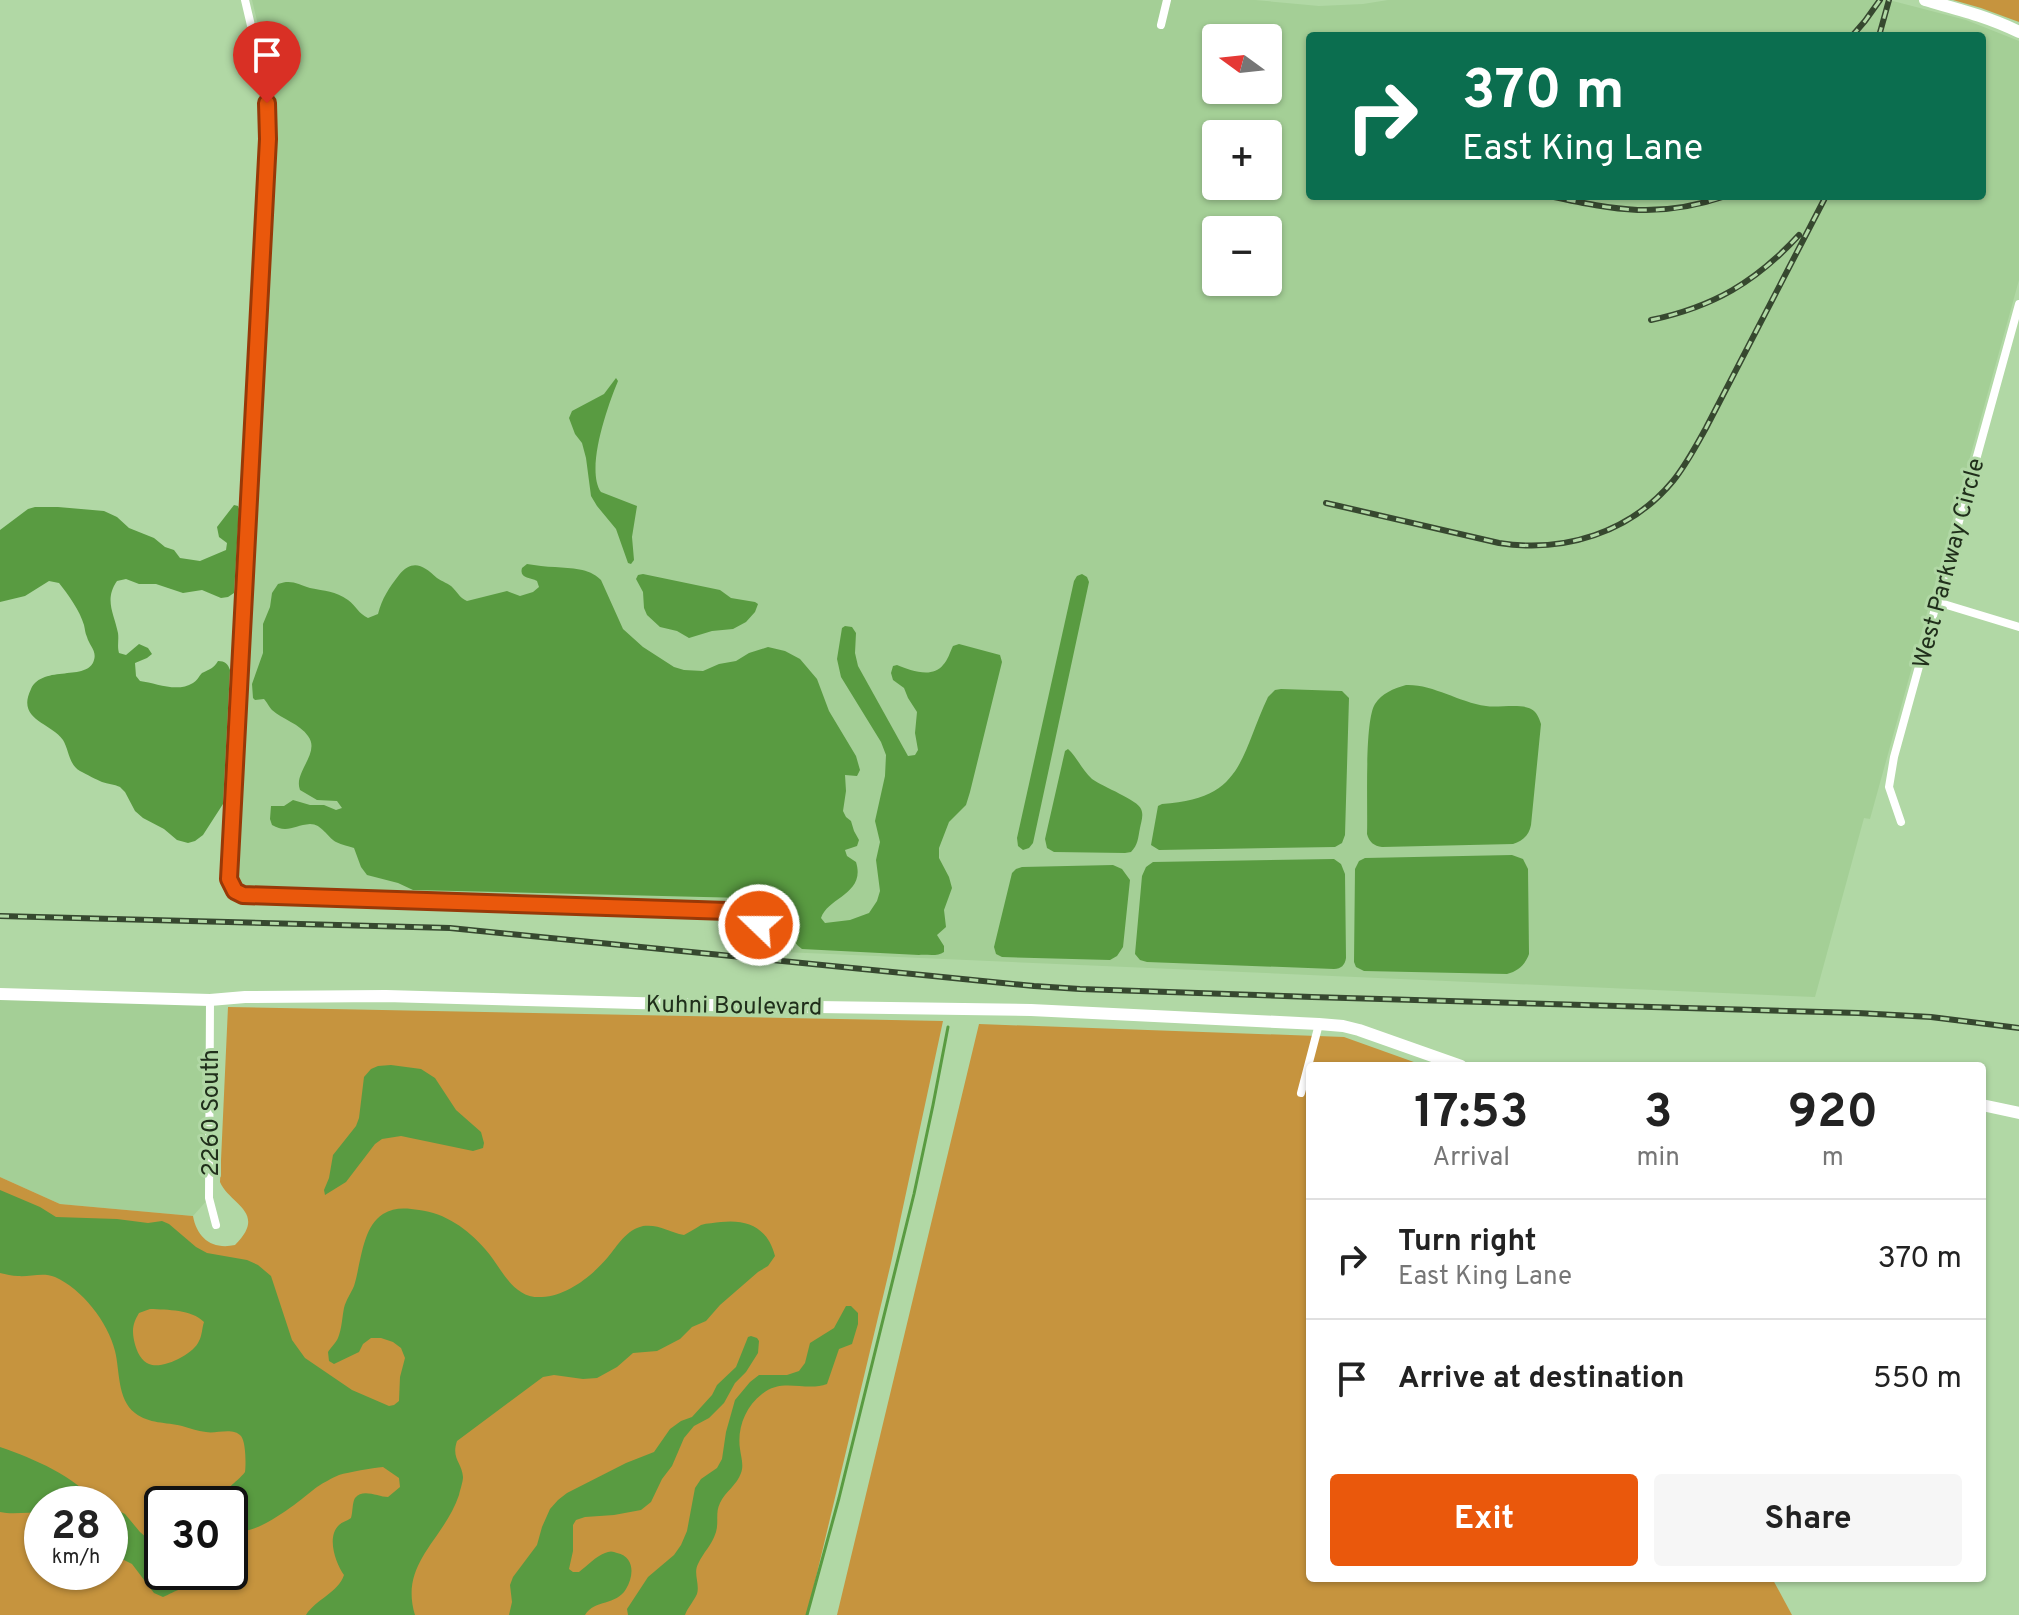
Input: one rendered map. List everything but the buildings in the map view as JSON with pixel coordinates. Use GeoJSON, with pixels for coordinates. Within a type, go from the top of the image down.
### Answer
{"type":"FeatureCollection","features":[{"type":"Feature","properties":{"kind":"street"},"geometry":{"type":"LineString","coordinates":[[245,0],[265,85],[268,130],[229,879],[235,891],[243,895],[728,911],[754,920],[766,936],[770,949]]}},
{"type":"Feature","properties":{"kind":"street"},"geometry":{"type":"LineString","coordinates":[[1161,25],[1167,0]]}},
{"type":"Feature","properties":{"kind":"street"},"geometry":{"type":"LineString","coordinates":[[1925,0],[1967,11],[2019,32]]}},
{"type":"Feature","properties":{"kind":"street","name":"West Parkway Circle"},"geometry":{"type":"LineString","coordinates":[[1901,822],[1889,787],[1894,757],[2019,304]]}},
{"type":"Feature","properties":{"kind":"street"},"geometry":{"type":"LineString","coordinates":[[1937,602],[2019,627]]}},
{"type":"Feature","properties":{"kind":"street","name":"Kuhni Boulevard"},"geometry":{"type":"LineString","coordinates":[[0,994],[210,1000],[386,996],[1031,1010],[1343,1026],[1450,1062]]}},
{"type":"Feature","properties":{"kind":"street","name":"2260 South"},"geometry":{"type":"LineString","coordinates":[[210,1000],[209,1198],[216,1225]]}},
{"type":"Feature","properties":{"kind":"street"},"geometry":{"type":"LineString","coordinates":[[1309,1062],[1319,1024]]}},
{"type":"Feature","properties":{"kind":"street"},"geometry":{"type":"LineString","coordinates":[[1301,1093],[1306,1074]]}},
{"type":"Feature","properties":{"kind":"street"},"geometry":{"type":"LineString","coordinates":[[1986,1106],[2019,1113]]}},
{"type":"Feature","properties":{"kind":"shaded area"},"geometry":{"type":"Polygon","coordinates":[[[252,0],[1255,0],[1319,6],[1388,0],[1889,0],[1966,20],[2019,41],[2019,280],[1870,819],[1864,818],[1815,997],[784,952],[776,947],[769,927],[761,916],[744,905],[731,902],[254,890],[238,881],[234,872],[273,113],[269,71],[252,0]]]}},
{"type":"Feature","properties":{"kind":"shaded area"},"geometry":{"type":"Polygon","coordinates":[[[1953,0],[2019,0],[2019,22],[1981,8],[1953,0]]]}},
{"type":"Feature","properties":{"kind":"shaded area"},"geometry":{"type":"Polygon","coordinates":[[[616,378],[618,381],[597,453],[597,482],[601,492],[637,506],[632,537],[634,560],[631,564],[616,529],[591,496],[582,443],[569,418],[572,411],[604,394],[616,378]]]}},
{"type":"Feature","properties":{"kind":"shaded area"},"geometry":{"type":"Polygon","coordinates":[[[234,505],[239,509],[234,593],[221,598],[202,590],[183,593],[126,579],[117,581],[111,594],[119,653],[126,655],[139,644],[152,654],[135,663],[136,676],[140,681],[180,687],[194,682],[218,661],[226,663],[230,670],[223,804],[203,835],[188,843],[177,840],[143,818],[120,787],[102,782],[76,768],[63,740],[31,714],[28,699],[37,681],[90,667],[94,654],[80,614],[59,583],[49,581],[25,596],[0,602],[0,530],[35,507],[104,511],[129,528],[174,550],[180,558],[200,561],[226,550],[227,543],[219,537],[217,527],[234,505]]]}},
{"type":"Feature","properties":{"kind":"shaded area"},"geometry":{"type":"Polygon","coordinates":[[[527,564],[580,569],[596,576],[601,580],[623,629],[643,647],[674,667],[703,671],[768,647],[800,659],[817,679],[829,711],[856,756],[860,770],[857,776],[845,775],[843,811],[859,840],[857,846],[845,850],[847,856],[856,862],[858,873],[851,888],[825,911],[821,918],[825,923],[850,920],[869,913],[880,891],[876,860],[880,842],[875,821],[885,776],[886,755],[841,677],[837,659],[842,628],[852,627],[856,633],[858,666],[908,756],[915,755],[918,750],[915,733],[917,712],[904,688],[893,680],[893,666],[933,672],[945,663],[953,646],[959,644],[1000,655],[1002,662],[966,805],[949,822],[939,848],[939,858],[952,888],[944,910],[946,927],[937,935],[944,952],[919,955],[802,949],[777,912],[745,898],[413,890],[367,875],[354,848],[336,842],[318,826],[310,824],[287,829],[272,825],[271,806],[284,806],[293,800],[336,810],[342,808],[337,801],[317,800],[300,790],[300,776],[311,749],[308,736],[272,710],[264,699],[253,698],[252,684],[263,653],[263,624],[272,593],[278,584],[291,582],[334,593],[348,600],[368,618],[378,614],[399,575],[414,565],[423,567],[451,586],[467,601],[507,591],[520,596],[533,592],[539,587],[537,581],[521,572],[527,564]]]}},
{"type":"Feature","properties":{"kind":"shaded area"},"geometry":{"type":"Polygon","coordinates":[[[643,574],[720,590],[731,598],[758,604],[746,622],[733,629],[689,638],[660,627],[647,615],[643,592],[636,579],[643,574]]]}},
{"type":"Feature","properties":{"kind":"shaded area"},"geometry":{"type":"Polygon","coordinates":[[[1082,574],[1089,582],[1033,843],[1023,850],[1018,846],[1017,838],[1074,581],[1082,574]]]}},
{"type":"Feature","properties":{"kind":"shaded area"},"geometry":{"type":"Polygon","coordinates":[[[1406,685],[1426,687],[1486,706],[1527,707],[1536,713],[1541,724],[1531,825],[1523,839],[1513,844],[1374,845],[1367,834],[1368,746],[1372,713],[1381,697],[1406,685]]]}},
{"type":"Feature","properties":{"kind":"shaded area"},"geometry":{"type":"Polygon","coordinates":[[[1281,689],[1342,691],[1349,698],[1345,835],[1342,843],[1335,847],[1159,850],[1151,845],[1158,806],[1189,801],[1209,794],[1223,784],[1243,757],[1268,697],[1281,689]]]}},
{"type":"Feature","properties":{"kind":"shaded area"},"geometry":{"type":"Polygon","coordinates":[[[1068,749],[1092,779],[1141,809],[1138,838],[1131,852],[1054,852],[1047,848],[1045,839],[1065,751],[1068,749]]]}},
{"type":"Feature","properties":{"kind":"shaded area"},"geometry":{"type":"Polygon","coordinates":[[[1512,855],[1523,859],[1528,869],[1529,954],[1518,969],[1507,974],[1364,971],[1356,967],[1355,869],[1359,861],[1365,858],[1512,855]]]}},
{"type":"Feature","properties":{"kind":"shaded area"},"geometry":{"type":"Polygon","coordinates":[[[1334,859],[1341,864],[1345,874],[1346,958],[1341,967],[1147,962],[1135,954],[1142,876],[1146,867],[1153,862],[1334,859]]]}},
{"type":"Feature","properties":{"kind":"shaded area"},"geometry":{"type":"Polygon","coordinates":[[[1113,865],[1122,869],[1130,880],[1123,947],[1117,956],[1110,960],[1002,957],[996,954],[994,947],[1012,873],[1016,869],[1113,865]]]}},
{"type":"Feature","properties":{"kind":"shaded area"},"geometry":{"type":"Polygon","coordinates":[[[0,994],[210,1000],[209,1198],[193,1216],[60,1204],[0,1177],[0,994]]]}},
{"type":"Feature","properties":{"kind":"shaded area"},"geometry":{"type":"Polygon","coordinates":[[[228,1007],[943,1021],[891,1263],[807,1615],[0,1615],[0,1177],[60,1204],[193,1216],[202,1236],[219,1246],[235,1245],[248,1224],[244,1210],[220,1182],[228,1007]]]}},
{"type":"Feature","properties":{"kind":"shaded area"},"geometry":{"type":"Polygon","coordinates":[[[979,1024],[1344,1037],[1414,1062],[1306,1062],[1306,1582],[1774,1582],[1792,1615],[837,1615],[979,1024]]]}},
{"type":"Feature","properties":{"kind":"shaded area"},"geometry":{"type":"Polygon","coordinates":[[[391,1065],[421,1069],[435,1078],[456,1110],[481,1132],[483,1148],[473,1151],[401,1136],[382,1139],[346,1182],[325,1195],[333,1155],[359,1118],[364,1077],[371,1069],[391,1065]]]}},
{"type":"Feature","properties":{"kind":"shaded area"},"geometry":{"type":"Polygon","coordinates":[[[0,1190],[56,1217],[148,1223],[162,1221],[207,1253],[258,1265],[271,1276],[292,1340],[305,1358],[352,1390],[389,1406],[399,1401],[405,1358],[401,1348],[381,1338],[371,1338],[359,1352],[334,1364],[329,1361],[328,1352],[339,1334],[366,1237],[376,1220],[387,1212],[419,1210],[455,1223],[478,1242],[515,1288],[532,1296],[551,1296],[578,1284],[602,1264],[627,1234],[643,1226],[659,1227],[684,1235],[703,1224],[740,1222],[762,1232],[775,1256],[768,1266],[720,1305],[706,1321],[692,1327],[680,1339],[657,1351],[633,1353],[597,1378],[543,1377],[457,1441],[455,1452],[462,1472],[462,1484],[452,1511],[418,1566],[412,1597],[415,1615],[306,1615],[337,1587],[344,1575],[335,1558],[333,1536],[339,1525],[351,1518],[355,1498],[366,1493],[388,1497],[400,1487],[399,1478],[383,1467],[339,1475],[274,1519],[248,1530],[248,1486],[232,1486],[245,1472],[245,1448],[241,1436],[234,1432],[206,1432],[140,1417],[129,1407],[122,1393],[112,1340],[84,1298],[55,1277],[0,1273],[0,1190]],[[150,1309],[139,1313],[134,1324],[135,1345],[149,1364],[162,1365],[184,1356],[200,1339],[204,1322],[186,1312],[150,1309]]]}},
{"type":"Feature","properties":{"kind":"shaded area"},"geometry":{"type":"Polygon","coordinates":[[[846,1306],[851,1306],[858,1313],[858,1324],[852,1344],[839,1349],[827,1384],[778,1386],[756,1399],[747,1412],[740,1434],[741,1473],[722,1499],[716,1532],[697,1567],[697,1594],[685,1615],[628,1615],[627,1609],[648,1577],[681,1545],[687,1531],[695,1488],[701,1479],[717,1468],[722,1459],[735,1400],[759,1375],[787,1375],[799,1371],[805,1363],[810,1343],[834,1328],[846,1306]]]}},
{"type":"Feature","properties":{"kind":"shaded area"},"geometry":{"type":"Polygon","coordinates":[[[751,1336],[759,1341],[758,1353],[724,1403],[709,1418],[694,1426],[684,1438],[651,1502],[641,1510],[585,1517],[576,1520],[573,1525],[569,1569],[579,1572],[608,1552],[623,1555],[630,1563],[631,1573],[629,1584],[622,1594],[594,1607],[585,1615],[509,1615],[513,1577],[537,1545],[550,1509],[567,1493],[654,1452],[670,1429],[692,1417],[736,1367],[751,1336]]]}},
{"type":"Feature","properties":{"kind":"shaded area"},"geometry":{"type":"Polygon","coordinates":[[[0,1447],[27,1457],[78,1486],[24,1486],[24,1513],[0,1512],[0,1447]]]}},
{"type":"Feature","properties":{"kind":"shaded area"},"geometry":{"type":"Polygon","coordinates":[[[128,1518],[144,1535],[144,1580],[128,1562],[128,1518]]]}},
{"type":"Feature","properties":{"kind":"shaded area"},"geometry":{"type":"Polygon","coordinates":[[[152,1590],[177,1590],[163,1597],[152,1590]]]}},
{"type":"Feature","properties":{"kind":"waterway"},"geometry":{"type":"LineString","coordinates":[[807,1615],[914,1194],[948,1027]]}},
{"type":"Feature","properties":{"kind":"railway"},"geometry":{"type":"LineString","coordinates":[[1855,32],[1880,0]]}},
{"type":"Feature","properties":{"kind":"railway"},"geometry":{"type":"LineString","coordinates":[[1880,32],[1889,0]]}},
{"type":"Feature","properties":{"kind":"railway"},"geometry":{"type":"LineString","coordinates":[[1569,200],[1637,210],[1679,208],[1712,200]]}},
{"type":"Feature","properties":{"kind":"railway"},"geometry":{"type":"LineString","coordinates":[[1326,503],[1499,543],[1523,545],[1548,545],[1594,535],[1637,514],[1673,481],[1691,455],[1824,200]]}},
{"type":"Feature","properties":{"kind":"railway"},"geometry":{"type":"LineString","coordinates":[[1651,320],[1694,308],[1732,290],[1766,266],[1799,235]]}},
{"type":"Feature","properties":{"kind":"railway"},"geometry":{"type":"LineString","coordinates":[[0,916],[450,928],[1080,989],[1858,1013],[1931,1017],[2019,1028]]}},
{"type":"Feature","properties":{"kind":"route"},"geometry":{"type":"LineString","coordinates":[[267,103],[268,139],[229,879],[232,887],[243,895],[728,911],[742,914],[759,925]]}}]}
